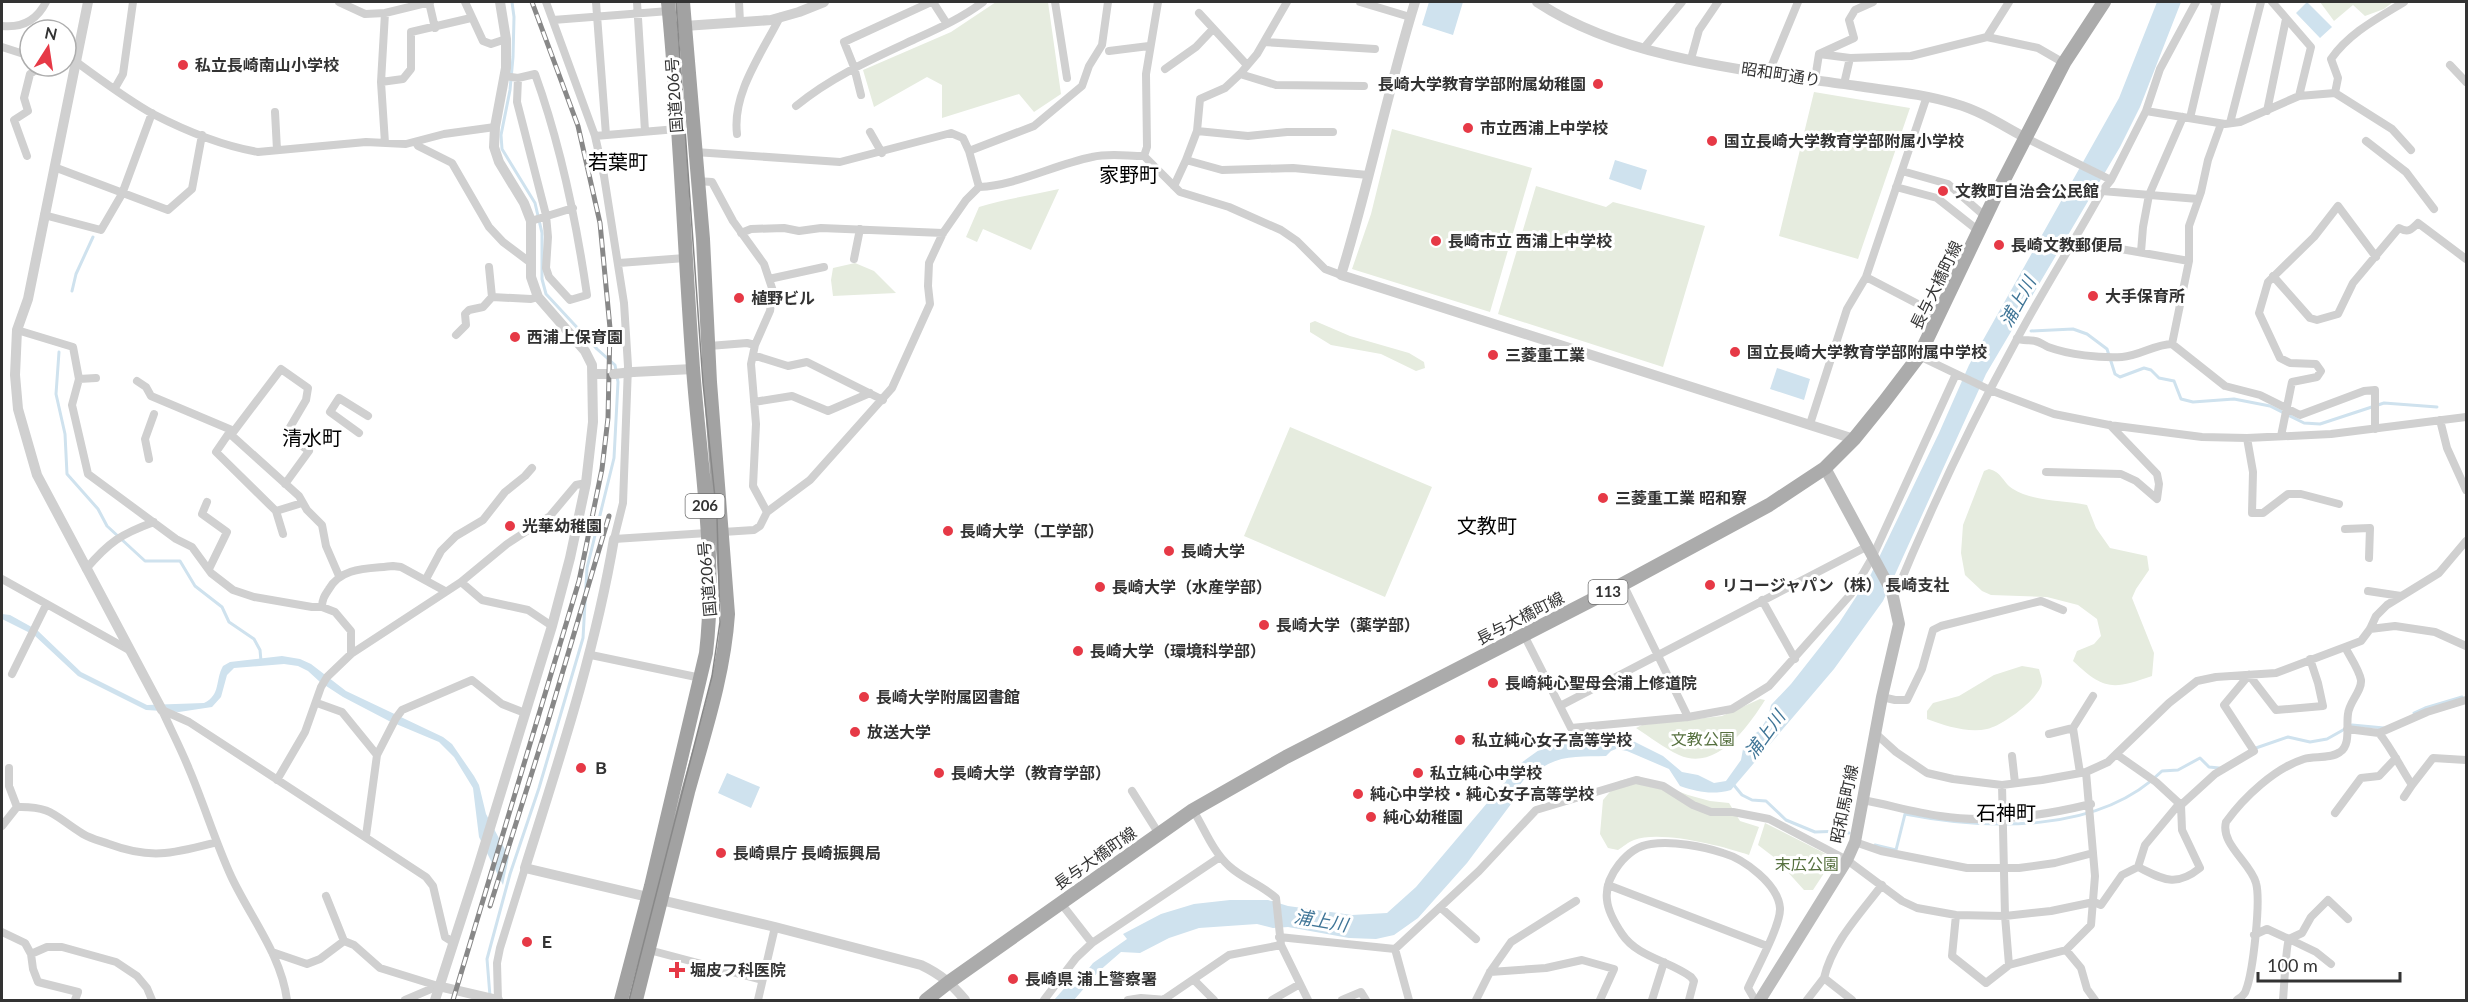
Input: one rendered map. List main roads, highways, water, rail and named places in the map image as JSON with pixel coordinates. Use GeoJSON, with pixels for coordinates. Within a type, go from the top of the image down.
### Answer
{"type":"FeatureCollection","features":[{"type":"Feature","properties":{"kind":"highway","name":"国道206号"},"geometry":{"type":"LineString","coordinates":[[636,1000],[648,950],[654,899],[701,678],[709,629],[714,534],[709,346],[683,2]]}},
{"type":"Feature","properties":{"kind":"highway","name":"国道206号"},"geometry":{"type":"LineString","coordinates":[[621,1000],[654,899],[717,686],[726,641],[727,607],[714,534],[693,369],[668,6]]}},
{"type":"Feature","properties":{"kind":"main road","name":"長与大橋町線"},"geometry":{"type":"LineString","coordinates":[[926,1000],[1060,902],[1193,810],[1286,757],[1623,584],[1769,505],[1825,468],[1854,439],[1919,356],[2064,63],[2104,2]]}},
{"type":"Feature","properties":{"kind":"main road","name":"昭和馬町線"},"geometry":{"type":"LineString","coordinates":[[1757,1000],[1847,860],[1855,842],[1882,697],[1899,624],[1892,596],[1825,468]]}},
{"type":"Feature","properties":{"kind":"water"},"geometry":{"type":"Polygon","coordinates":[[[1429,2],[1463,2],[1453,35],[1422,25],[1429,2]]]}},
{"type":"Feature","properties":{"kind":"water","name":"浦上川"},"geometry":{"type":"Polygon","coordinates":[[[2157,2],[2181,2],[2140,107],[2120,147],[1986,374],[1883,601],[1834,669],[1731,790],[1705,792],[1680,786],[1669,769],[1627,751],[1616,749],[1606,756],[1559,760],[1550,763],[1535,774],[1530,772],[1519,786],[1511,804],[1467,863],[1418,918],[1394,935],[1376,939],[1349,938],[1257,924],[1199,928],[1169,938],[1140,953],[1121,952],[1098,972],[1074,1000],[1054,1000],[1069,983],[1075,986],[1093,963],[1127,939],[1123,934],[1161,914],[1194,904],[1230,900],[1268,900],[1288,906],[1352,915],[1387,913],[1416,887],[1521,763],[1539,750],[1602,735],[1629,739],[1663,756],[1682,772],[1698,775],[1714,783],[1726,781],[1741,760],[1743,749],[1768,717],[1771,705],[1791,684],[1839,623],[1871,574],[1969,365],[2119,98],[2157,2]]]}},
{"type":"Feature","properties":{"kind":"water"},"geometry":{"type":"Polygon","coordinates":[[[2307,2],[2332,27],[2320,38],[2296,13],[2307,2]]]}},
{"type":"Feature","properties":{"kind":"water"},"geometry":{"type":"Polygon","coordinates":[[[1615,160],[1647,170],[1641,190],[1609,179],[1615,160]]]}},
{"type":"Feature","properties":{"kind":"water"},"geometry":{"type":"Polygon","coordinates":[[[1777,368],[1810,379],[1804,400],[1770,389],[1777,368]]]}},
{"type":"Feature","properties":{"kind":"water"},"geometry":{"type":"Polygon","coordinates":[[[2,614],[10,615],[37,630],[81,672],[147,705],[204,703],[213,696],[223,666],[230,662],[282,656],[300,659],[311,664],[346,691],[443,737],[452,744],[479,785],[486,814],[509,857],[503,885],[479,837],[473,788],[454,757],[439,742],[389,721],[343,697],[308,671],[298,666],[284,664],[234,668],[227,675],[221,697],[212,707],[179,712],[146,710],[78,676],[34,635],[2,619],[2,614]]]}},
{"type":"Feature","properties":{"kind":"water"},"geometry":{"type":"Polygon","coordinates":[[[727,773],[760,787],[751,808],[718,793],[727,773]]]}},
{"type":"Feature","properties":{"kind":"waterway"},"geometry":{"type":"LineString","coordinates":[[490,996],[487,959],[510,874],[539,788],[583,638],[587,568],[614,458],[618,382],[615,365],[546,294],[542,279],[542,233],[535,203],[502,149],[501,135],[510,90],[513,57],[512,2]]}},
{"type":"Feature","properties":{"kind":"waterway"},"geometry":{"type":"LineString","coordinates":[[72,291],[76,274],[93,237]]}},
{"type":"Feature","properties":{"kind":"waterway"},"geometry":{"type":"LineString","coordinates":[[2031,331],[2073,329],[2087,334],[2107,349],[2115,374],[2120,377],[2144,368],[2151,370],[2159,378],[2174,381],[2181,399],[2193,402],[2234,399],[2270,406],[2304,423],[2320,424],[2384,403],[2437,407]]}},
{"type":"Feature","properties":{"kind":"waterway"},"geometry":{"type":"LineString","coordinates":[[59,352],[56,394],[65,434],[67,474],[98,509],[107,526],[145,561],[180,561],[195,586],[222,607],[229,622],[254,639],[260,650],[261,661]]}},
{"type":"Feature","properties":{"kind":"waterway"},"geometry":{"type":"LineString","coordinates":[[2414,713],[2462,697]]}},
{"type":"Feature","properties":{"kind":"waterway"},"geometry":{"type":"LineString","coordinates":[[2253,749],[2288,737],[2310,742],[2327,739],[2352,725],[2384,728]]}},
{"type":"Feature","properties":{"kind":"waterway"},"geometry":{"type":"LineString","coordinates":[[1875,845],[1896,850],[1905,814],[1971,823],[2041,822],[2075,817],[2107,807],[2136,792],[2162,771],[2178,770],[2200,758],[2209,767],[2219,768]]}},
{"type":"Feature","properties":{"kind":"waterway"},"geometry":{"type":"LineString","coordinates":[[1733,784],[1742,795],[1752,800],[1766,801],[1786,820],[1815,832],[1843,831],[1849,833]]}},
{"type":"Feature","properties":{"kind":"tram line"},"geometry":{"type":"LineString","coordinates":[[629,1000],[712,676],[720,622],[717,517],[703,383],[676,2]]}},
{"type":"Feature","properties":{"kind":"railway"},"geometry":{"type":"LineString","coordinates":[[453,1000],[579,581],[602,469],[608,418],[610,328],[600,223],[578,126],[532,2]]}},
{"type":"Feature","properties":{"kind":"railway"},"geometry":{"type":"LineString","coordinates":[[490,906],[609,516]]}},
{"type":"Feature","properties":{"kind":"place","name":"私立長崎南山小学校"},"geometry":{"type":"Point","coordinates":[183,65]}},
{"type":"Feature","properties":{"kind":"place","name":"長崎大学教育学部附属幼稚園"},"geometry":{"type":"Point","coordinates":[1598,84]}},
{"type":"Feature","properties":{"kind":"place","name":"市立西浦上中学校"},"geometry":{"type":"Point","coordinates":[1468,128]}},
{"type":"Feature","properties":{"kind":"place","name":"国立長崎大学教育学部附属小学校"},"geometry":{"type":"Point","coordinates":[1712,141]}},
{"type":"Feature","properties":{"kind":"place","name":"文教町自治会公民館"},"geometry":{"type":"Point","coordinates":[1943,191]}},
{"type":"Feature","properties":{"kind":"place","name":"長崎市立 西浦上中学校"},"geometry":{"type":"Point","coordinates":[1436,241]}},
{"type":"Feature","properties":{"kind":"place","name":"長崎文教郵便局"},"geometry":{"type":"Point","coordinates":[1999,245]}},
{"type":"Feature","properties":{"kind":"place","name":"大手保育所"},"geometry":{"type":"Point","coordinates":[2093,296]}},
{"type":"Feature","properties":{"kind":"place","name":"植野ビル"},"geometry":{"type":"Point","coordinates":[739,298]}},
{"type":"Feature","properties":{"kind":"place","name":"西浦上保育園"},"geometry":{"type":"Point","coordinates":[515,337]}},
{"type":"Feature","properties":{"kind":"place","name":"国立長崎大学教育学部附属中学校"},"geometry":{"type":"Point","coordinates":[1735,352]}},
{"type":"Feature","properties":{"kind":"place","name":"三菱重工業"},"geometry":{"type":"Point","coordinates":[1493,355]}},
{"type":"Feature","properties":{"kind":"place","name":"三菱重工業 昭和寮"},"geometry":{"type":"Point","coordinates":[1603,498]}},
{"type":"Feature","properties":{"kind":"place","name":"光華幼稚園"},"geometry":{"type":"Point","coordinates":[510,526]}},
{"type":"Feature","properties":{"kind":"place","name":"長崎大学（工学部）"},"geometry":{"type":"Point","coordinates":[948,531]}},
{"type":"Feature","properties":{"kind":"place","name":"長崎大学"},"geometry":{"type":"Point","coordinates":[1169,551]}},
{"type":"Feature","properties":{"kind":"place","name":"リコージャパン（株） 長崎支社"},"geometry":{"type":"Point","coordinates":[1710,585]}},
{"type":"Feature","properties":{"kind":"place","name":"長崎大学（水産学部）"},"geometry":{"type":"Point","coordinates":[1100,587]}},
{"type":"Feature","properties":{"kind":"place","name":"長崎大学（薬学部）"},"geometry":{"type":"Point","coordinates":[1264,625]}},
{"type":"Feature","properties":{"kind":"place","name":"長崎大学（環境科学部）"},"geometry":{"type":"Point","coordinates":[1078,651]}},
{"type":"Feature","properties":{"kind":"place","name":"長崎純心聖母会浦上修道院"},"geometry":{"type":"Point","coordinates":[1493,683]}},
{"type":"Feature","properties":{"kind":"place","name":"長崎大学附属図書館"},"geometry":{"type":"Point","coordinates":[864,697]}},
{"type":"Feature","properties":{"kind":"place","name":"放送大学"},"geometry":{"type":"Point","coordinates":[855,732]}},
{"type":"Feature","properties":{"kind":"place","name":"私立純心女子高等学校"},"geometry":{"type":"Point","coordinates":[1460,740]}},
{"type":"Feature","properties":{"kind":"place","name":"Ｂ"},"geometry":{"type":"Point","coordinates":[581,768]}},
{"type":"Feature","properties":{"kind":"place","name":"長崎大学（教育学部）"},"geometry":{"type":"Point","coordinates":[939,773]}},
{"type":"Feature","properties":{"kind":"place","name":"私立純心中学校"},"geometry":{"type":"Point","coordinates":[1418,773]}},
{"type":"Feature","properties":{"kind":"place","name":"純心中学校・純心女子高等学校"},"geometry":{"type":"Point","coordinates":[1358,794]}},
{"type":"Feature","properties":{"kind":"place","name":"純心幼稚園"},"geometry":{"type":"Point","coordinates":[1371,817]}},
{"type":"Feature","properties":{"kind":"place","name":"長崎県庁 長崎振興局"},"geometry":{"type":"Point","coordinates":[721,853]}},
{"type":"Feature","properties":{"kind":"place","name":"Ｅ"},"geometry":{"type":"Point","coordinates":[527,942]}},
{"type":"Feature","properties":{"kind":"place","name":"堀皮フ科医院"},"geometry":{"type":"Point","coordinates":[677,970]}},
{"type":"Feature","properties":{"kind":"place","name":"長崎県 浦上警察署"},"geometry":{"type":"Point","coordinates":[1013,979]}},
{"type":"Feature","properties":{"kind":"district","name":"若葉町"},"geometry":{"type":"Point","coordinates":[618,162]}},
{"type":"Feature","properties":{"kind":"district","name":"家野町"},"geometry":{"type":"Point","coordinates":[1129,175]}},
{"type":"Feature","properties":{"kind":"district","name":"清水町"},"geometry":{"type":"Point","coordinates":[312,438]}},
{"type":"Feature","properties":{"kind":"district","name":"文教町"},"geometry":{"type":"Point","coordinates":[1487,526]}},
{"type":"Feature","properties":{"kind":"district","name":"石神町"},"geometry":{"type":"Point","coordinates":[2006,813]}},
{"type":"Feature","properties":{"kind":"park label","name":"文教公園"},"geometry":{"type":"Point","coordinates":[1703,739]}},
{"type":"Feature","properties":{"kind":"park label","name":"末広公園"},"geometry":{"type":"Point","coordinates":[1807,864]}}]}
